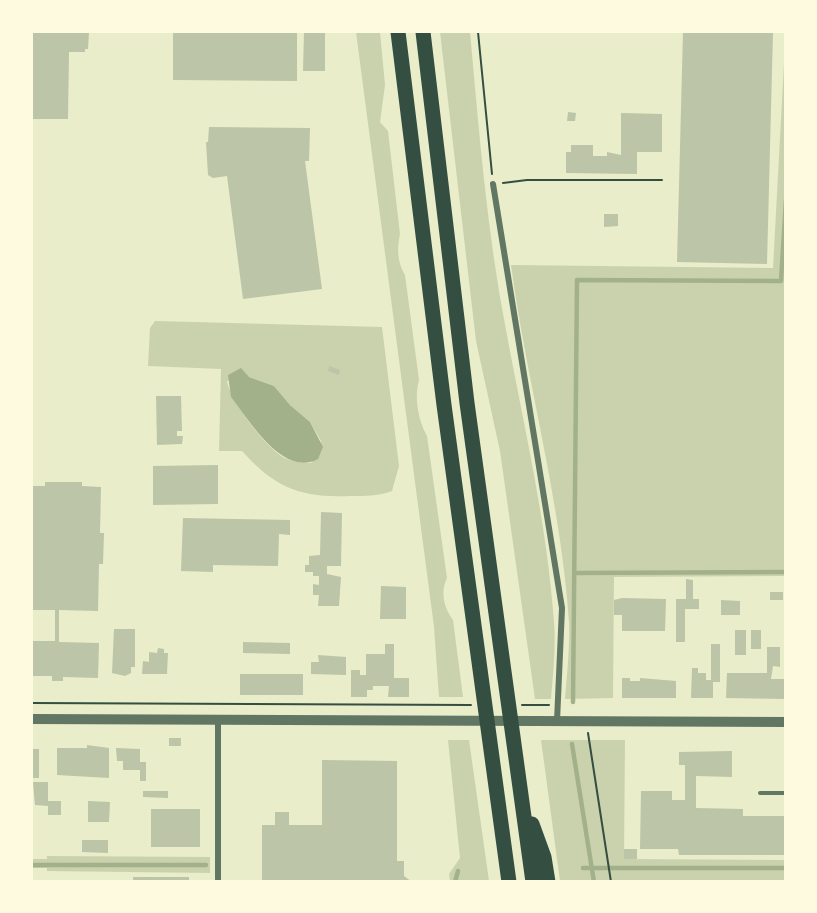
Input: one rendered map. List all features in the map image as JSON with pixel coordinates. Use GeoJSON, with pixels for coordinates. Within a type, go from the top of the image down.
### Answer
{"type":"FeatureCollection","features":[{"type":"Feature","properties":{"kind":"highway"},"geometry":{"type":"LineString","coordinates":[[398,32],[480,674],[509,882]]}},
{"type":"Feature","properties":{"kind":"highway"},"geometry":{"type":"LineString","coordinates":[[423,32],[467,403],[533,882]]}},
{"type":"Feature","properties":{"kind":"highway"},"geometry":{"type":"LineString","coordinates":[[521,794],[544,857],[548,882]]}},
{"type":"Feature","properties":{"kind":"street"},"geometry":{"type":"LineString","coordinates":[[493,184],[562,608],[557,721]]}},
{"type":"Feature","properties":{"kind":"street"},"geometry":{"type":"LineString","coordinates":[[32,719],[786,722]]}},
{"type":"Feature","properties":{"kind":"street"},"geometry":{"type":"LineString","coordinates":[[218,719],[218,882]]}},
{"type":"Feature","properties":{"kind":"lane"},"geometry":{"type":"LineString","coordinates":[[760,793],[786,793]]}},
{"type":"Feature","properties":{"kind":"path"},"geometry":{"type":"LineString","coordinates":[[478,32],[493,184],[527,180],[662,180]]}},
{"type":"Feature","properties":{"kind":"path"},"geometry":{"type":"LineString","coordinates":[[32,703],[479,705]]}},
{"type":"Feature","properties":{"kind":"path"},"geometry":{"type":"LineString","coordinates":[[513,705],[558,705]]}},
{"type":"Feature","properties":{"kind":"path"},"geometry":{"type":"LineString","coordinates":[[586,721],[610,880]]}},
{"type":"Feature","properties":{"kind":"shaded area"},"geometry":{"type":"Polygon","coordinates":[[[356,32],[380,32],[385,85],[380,122],[388,131],[400,234],[398,255],[405,275],[419,380],[418,408],[427,436],[447,578],[444,600],[453,620],[463,697],[439,697],[434,627],[356,32]]]}},
{"type":"Feature","properties":{"kind":"shaded area"},"geometry":{"type":"Polygon","coordinates":[[[440,32],[470,32],[484,181],[499,293],[540,512],[551,585],[555,641],[551,699],[535,699],[500,451],[476,341],[440,32]]]}},
{"type":"Feature","properties":{"kind":"shaded area"},"geometry":{"type":"Polygon","coordinates":[[[785,45],[785,576],[614,577],[613,698],[565,699],[569,622],[565,577],[511,265],[773,268],[785,45]]]}},
{"type":"Feature","properties":{"kind":"shaded area"},"geometry":{"type":"Polygon","coordinates":[[[155,321],[382,327],[399,466],[392,491],[361,496],[317,495],[303,492],[290,488],[266,474],[242,451],[219,451],[221,369],[148,366],[150,328],[155,321]],[[249,377],[227,381],[242,412],[270,446],[287,459],[311,463],[321,441],[310,422],[290,405],[274,386],[249,377]]]}},
{"type":"Feature","properties":{"kind":"shaded area"},"geometry":{"type":"Polygon","coordinates":[[[241,368],[249,377],[274,386],[290,405],[310,422],[323,447],[318,459],[305,463],[292,461],[280,454],[257,432],[231,397],[228,375],[241,368]]]}},
{"type":"Feature","properties":{"kind":"shaded area"},"geometry":{"type":"Polygon","coordinates":[[[448,740],[469,740],[489,881],[450,881],[449,874],[460,858],[448,740]]]}},
{"type":"Feature","properties":{"kind":"shaded area"},"geometry":{"type":"Polygon","coordinates":[[[541,740],[625,740],[624,859],[785,860],[785,881],[560,881],[541,740]]]}},
{"type":"Feature","properties":{"kind":"shaded area"},"geometry":{"type":"Polygon","coordinates":[[[47,856],[210,857],[210,873],[47,871],[47,868],[32,868],[32,859],[47,859],[47,856]]]}},
{"type":"Feature","properties":{"kind":"building"},"geometry":{"type":"Polygon","coordinates":[[[32,32],[89,32],[88,49],[85,49],[85,52],[69,52],[68,119],[32,119],[32,32]]]}},
{"type":"Feature","properties":{"kind":"building"},"geometry":{"type":"Polygon","coordinates":[[[173,32],[297,32],[297,81],[173,80],[173,32]]]}},
{"type":"Feature","properties":{"kind":"building"},"geometry":{"type":"Polygon","coordinates":[[[304,32],[325,32],[325,71],[303,71],[304,32]]]}},
{"type":"Feature","properties":{"kind":"building"},"geometry":{"type":"Polygon","coordinates":[[[683,32],[773,32],[767,264],[677,262],[683,32]]]}},
{"type":"Feature","properties":{"kind":"building"},"geometry":{"type":"Polygon","coordinates":[[[568,112],[576,113],[575,121],[567,121],[568,112]]]}},
{"type":"Feature","properties":{"kind":"building"},"geometry":{"type":"Polygon","coordinates":[[[621,113],[662,114],[662,152],[637,152],[637,174],[566,173],[566,152],[571,152],[571,145],[593,145],[593,156],[607,156],[607,152],[621,155],[621,113]]]}},
{"type":"Feature","properties":{"kind":"building"},"geometry":{"type":"Polygon","coordinates":[[[209,127],[310,128],[309,161],[305,161],[322,289],[243,299],[227,176],[213,178],[208,175],[206,142],[208,142],[209,127]]]}},
{"type":"Feature","properties":{"kind":"building"},"geometry":{"type":"Polygon","coordinates":[[[604,214],[618,214],[618,226],[604,227],[604,214]]]}},
{"type":"Feature","properties":{"kind":"building"},"geometry":{"type":"Polygon","coordinates":[[[329,366],[340,370],[339,375],[328,371],[329,366]]]}},
{"type":"Feature","properties":{"kind":"building"},"geometry":{"type":"Polygon","coordinates":[[[156,396],[181,396],[182,431],[177,431],[177,436],[183,436],[182,444],[157,445],[156,396]]]}},
{"type":"Feature","properties":{"kind":"building"},"geometry":{"type":"Polygon","coordinates":[[[218,465],[218,504],[153,505],[153,466],[218,465]]]}},
{"type":"Feature","properties":{"kind":"building"},"geometry":{"type":"Polygon","coordinates":[[[45,482],[82,482],[82,486],[101,487],[100,533],[104,533],[103,564],[99,564],[98,611],[59,610],[59,642],[99,643],[98,678],[63,677],[63,681],[52,681],[52,676],[32,676],[32,641],[55,641],[55,610],[32,610],[32,486],[45,486],[45,482]]]}},
{"type":"Feature","properties":{"kind":"building"},"geometry":{"type":"Polygon","coordinates":[[[321,512],[342,513],[341,566],[327,566],[327,574],[341,577],[339,606],[318,606],[319,595],[313,595],[313,584],[319,585],[319,576],[313,576],[313,572],[305,572],[305,565],[309,565],[309,556],[320,555],[321,512]]]}},
{"type":"Feature","properties":{"kind":"building"},"geometry":{"type":"Polygon","coordinates":[[[183,518],[290,520],[290,535],[279,534],[278,566],[213,565],[213,572],[181,571],[183,518]]]}},
{"type":"Feature","properties":{"kind":"building"},"geometry":{"type":"Polygon","coordinates":[[[686,579],[693,580],[693,599],[699,599],[699,609],[685,609],[685,642],[676,642],[676,599],[686,599],[686,579]]]}},
{"type":"Feature","properties":{"kind":"building"},"geometry":{"type":"Polygon","coordinates":[[[381,586],[406,587],[406,619],[380,619],[381,586]]]}},
{"type":"Feature","properties":{"kind":"building"},"geometry":{"type":"Polygon","coordinates":[[[770,592],[783,592],[783,600],[770,600],[770,592]]]}},
{"type":"Feature","properties":{"kind":"building"},"geometry":{"type":"Polygon","coordinates":[[[622,598],[666,599],[665,631],[622,631],[622,615],[614,615],[614,600],[622,598]]]}},
{"type":"Feature","properties":{"kind":"building"},"geometry":{"type":"Polygon","coordinates":[[[721,600],[740,601],[740,615],[721,615],[721,600]]]}},
{"type":"Feature","properties":{"kind":"building"},"geometry":{"type":"Polygon","coordinates":[[[114,629],[135,629],[135,667],[131,667],[131,673],[125,676],[112,673],[114,629]]]}},
{"type":"Feature","properties":{"kind":"building"},"geometry":{"type":"Polygon","coordinates":[[[735,630],[746,630],[746,655],[735,655],[735,630]]]}},
{"type":"Feature","properties":{"kind":"building"},"geometry":{"type":"Polygon","coordinates":[[[751,630],[761,630],[761,649],[751,649],[751,630]]]}},
{"type":"Feature","properties":{"kind":"building"},"geometry":{"type":"Polygon","coordinates":[[[243,642],[290,643],[290,654],[243,653],[243,642]]]}},
{"type":"Feature","properties":{"kind":"building"},"geometry":{"type":"Polygon","coordinates":[[[385,644],[394,644],[394,678],[409,678],[409,697],[388,697],[389,686],[373,686],[373,690],[367,690],[367,697],[351,697],[351,670],[360,670],[360,675],[366,675],[366,654],[385,654],[385,644]]]}},
{"type":"Feature","properties":{"kind":"building"},"geometry":{"type":"Polygon","coordinates":[[[711,644],[720,644],[720,682],[713,682],[713,698],[691,698],[692,668],[698,668],[698,673],[706,673],[706,680],[711,680],[711,644]]]}},
{"type":"Feature","properties":{"kind":"building"},"geometry":{"type":"Polygon","coordinates":[[[767,647],[780,647],[780,667],[773,666],[771,679],[785,679],[785,699],[726,698],[727,673],[767,673],[767,647]]]}},
{"type":"Feature","properties":{"kind":"building"},"geometry":{"type":"Polygon","coordinates":[[[158,648],[168,653],[167,674],[142,674],[143,661],[149,662],[149,652],[157,653],[158,648]]]}},
{"type":"Feature","properties":{"kind":"building"},"geometry":{"type":"Polygon","coordinates":[[[318,655],[346,657],[346,675],[311,674],[311,662],[319,662],[318,655]]]}},
{"type":"Feature","properties":{"kind":"building"},"geometry":{"type":"Polygon","coordinates":[[[240,674],[303,674],[303,695],[240,695],[240,674]]]}},
{"type":"Feature","properties":{"kind":"building"},"geometry":{"type":"Polygon","coordinates":[[[622,678],[630,678],[630,681],[640,681],[640,678],[676,681],[676,698],[622,698],[622,678]]]}},
{"type":"Feature","properties":{"kind":"building"},"geometry":{"type":"Polygon","coordinates":[[[169,738],[181,738],[181,746],[169,746],[169,738]]]}},
{"type":"Feature","properties":{"kind":"building"},"geometry":{"type":"Polygon","coordinates":[[[87,745],[109,748],[109,778],[57,775],[57,748],[87,748],[87,745]]]}},
{"type":"Feature","properties":{"kind":"building"},"geometry":{"type":"Polygon","coordinates":[[[116,748],[140,749],[140,762],[146,762],[146,781],[140,781],[140,770],[123,770],[123,761],[117,761],[116,748]]]}},
{"type":"Feature","properties":{"kind":"building"},"geometry":{"type":"Polygon","coordinates":[[[32,749],[39,749],[39,778],[32,778],[32,749]]]}},
{"type":"Feature","properties":{"kind":"building"},"geometry":{"type":"Polygon","coordinates":[[[732,751],[732,777],[696,776],[696,808],[743,809],[743,816],[786,816],[786,855],[679,855],[678,849],[640,849],[641,791],[672,791],[672,800],[685,800],[685,765],[679,765],[679,752],[732,751]]]}},
{"type":"Feature","properties":{"kind":"building"},"geometry":{"type":"Polygon","coordinates":[[[322,760],[397,761],[397,861],[404,861],[404,876],[412,882],[262,882],[262,825],[275,825],[275,812],[289,812],[289,825],[322,825],[322,760]]]}},
{"type":"Feature","properties":{"kind":"building"},"geometry":{"type":"Polygon","coordinates":[[[33,782],[48,782],[48,801],[61,801],[61,815],[48,815],[48,806],[35,805],[33,782]]]}},
{"type":"Feature","properties":{"kind":"building"},"geometry":{"type":"Polygon","coordinates":[[[143,791],[168,791],[168,798],[143,797],[143,791]]]}},
{"type":"Feature","properties":{"kind":"building"},"geometry":{"type":"Polygon","coordinates":[[[88,801],[110,802],[109,822],[88,822],[88,801]]]}},
{"type":"Feature","properties":{"kind":"building"},"geometry":{"type":"Polygon","coordinates":[[[151,809],[200,809],[200,847],[151,847],[151,809]]]}},
{"type":"Feature","properties":{"kind":"building"},"geometry":{"type":"Polygon","coordinates":[[[82,840],[108,840],[108,853],[82,852],[82,840]]]}},
{"type":"Feature","properties":{"kind":"building"},"geometry":{"type":"Polygon","coordinates":[[[624,849],[637,849],[637,859],[624,859],[624,849]]]}},
{"type":"Feature","properties":{"kind":"building"},"geometry":{"type":"Polygon","coordinates":[[[133,877],[189,877],[189,882],[133,882],[133,877]]]}},
{"type":"Feature","properties":{"kind":"waterway"},"geometry":{"type":"LineString","coordinates":[[573,702],[577,280],[781,281],[786,200]]}},
{"type":"Feature","properties":{"kind":"waterway"},"geometry":{"type":"LineString","coordinates":[[574,573],[786,572]]}},
{"type":"Feature","properties":{"kind":"waterway"},"geometry":{"type":"LineString","coordinates":[[572,744],[594,882]]}},
{"type":"Feature","properties":{"kind":"waterway"},"geometry":{"type":"LineString","coordinates":[[32,865],[206,865]]}},
{"type":"Feature","properties":{"kind":"waterway"},"geometry":{"type":"LineString","coordinates":[[583,868],[786,868]]}},
{"type":"Feature","properties":{"kind":"waterway"},"geometry":{"type":"LineString","coordinates":[[455,882],[458,871]]}}]}
